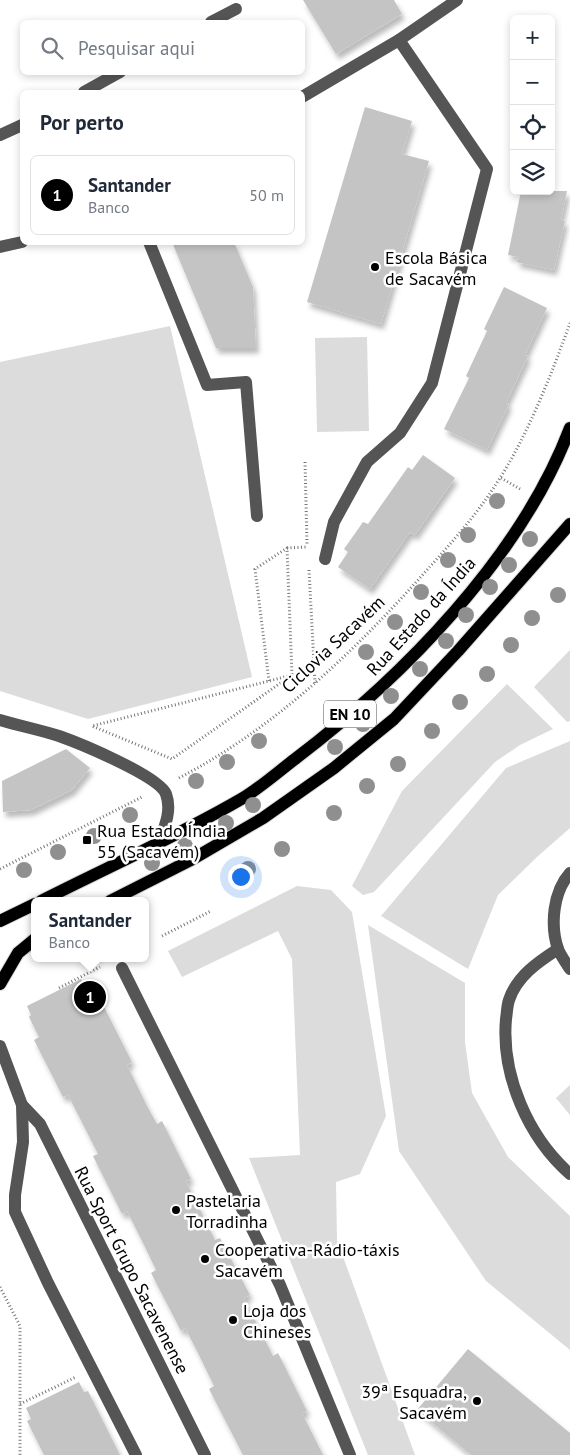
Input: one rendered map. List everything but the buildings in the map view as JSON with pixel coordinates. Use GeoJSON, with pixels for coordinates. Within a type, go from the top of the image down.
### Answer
{"type":"FeatureCollection","features":[{"type":"Feature","properties":{"kind":"main road","name":"Rua Estado da Índia"},"geometry":{"type":"LineString","coordinates":[[49,897],[244,797],[372,696],[433,635],[492,564],[536,501],[561,452],[570,428]]}},
{"type":"Feature","properties":{"kind":"main road","name":"EN 10"},"geometry":{"type":"LineString","coordinates":[[118,897],[191,860],[263,818],[334,768],[394,719],[458,651],[570,524]]}},
{"type":"Feature","properties":{"kind":"main road"},"geometry":{"type":"LineString","coordinates":[[0,921],[31,906]]}},
{"type":"Feature","properties":{"kind":"main road"},"geometry":{"type":"LineString","coordinates":[[0,984],[18,953],[31,942]]}},
{"type":"Feature","properties":{"kind":"street"},"geometry":{"type":"LineString","coordinates":[[305,95],[399,40],[457,0]]}},
{"type":"Feature","properties":{"kind":"street"},"geometry":{"type":"LineString","coordinates":[[215,20],[236,9]]}},
{"type":"Feature","properties":{"kind":"street"},"geometry":{"type":"LineString","coordinates":[[325,559],[334,522],[367,462],[400,434],[432,383],[487,169],[399,40]]}},
{"type":"Feature","properties":{"kind":"street"},"geometry":{"type":"LineString","coordinates":[[88,90],[115,75]]}},
{"type":"Feature","properties":{"kind":"street"},"geometry":{"type":"LineString","coordinates":[[0,136],[20,126]]}},
{"type":"Feature","properties":{"kind":"street"},"geometry":{"type":"LineString","coordinates":[[0,247],[20,242]]}},
{"type":"Feature","properties":{"kind":"street"},"geometry":{"type":"LineString","coordinates":[[150,245],[207,385],[246,382],[257,516]]}},
{"type":"Feature","properties":{"kind":"street"},"geometry":{"type":"LineString","coordinates":[[0,720],[60,736],[151,778],[166,792],[168,817],[159,842]]}},
{"type":"Feature","properties":{"kind":"street"},"geometry":{"type":"LineString","coordinates":[[570,873],[556,899],[553,924],[558,949],[570,970]]}},
{"type":"Feature","properties":{"kind":"street"},"geometry":{"type":"LineString","coordinates":[[558,949],[537,963],[519,980],[508,1001],[505,1032],[511,1078],[532,1127],[559,1164],[570,1174]]}},
{"type":"Feature","properties":{"kind":"street"},"geometry":{"type":"LineString","coordinates":[[122,968],[280,1285],[350,1455]]}},
{"type":"Feature","properties":{"kind":"street","name":"Rua Sport Grupo Sacavenense"},"geometry":{"type":"LineString","coordinates":[[0,1046],[5,1072],[22,1105],[40,1124],[205,1455]]}},
{"type":"Feature","properties":{"kind":"street","name":"Rua Sport Grupo Sacavenense"},"geometry":{"type":"LineString","coordinates":[[22,1105],[23,1142],[15,1195],[15,1212],[48,1284],[136,1455]]}},
{"type":"Feature","properties":{"kind":"path","name":"Ciclovia Sacavém"},"geometry":{"type":"LineString","coordinates":[[0,869],[161,788],[241,741],[344,658],[408,591],[468,523],[501,478],[555,366],[570,323]]}},
{"type":"Feature","properties":{"kind":"path"},"geometry":{"type":"LineString","coordinates":[[501,478],[526,493]]}},
{"type":"Feature","properties":{"kind":"path"},"geometry":{"type":"LineString","coordinates":[[270,681],[255,569],[287,548],[308,547]]}},
{"type":"Feature","properties":{"kind":"path"},"geometry":{"type":"LineString","coordinates":[[287,548],[292,675]]}},
{"type":"Feature","properties":{"kind":"path"},"geometry":{"type":"LineString","coordinates":[[292,675],[172,759],[92,726],[270,681],[292,675]]}},
{"type":"Feature","properties":{"kind":"path"},"geometry":{"type":"LineString","coordinates":[[162,936],[211,911]]}},
{"type":"Feature","properties":{"kind":"path"},"geometry":{"type":"LineString","coordinates":[[59,988],[100,967]]}},
{"type":"Feature","properties":{"kind":"path"},"geometry":{"type":"LineString","coordinates":[[0,1287],[20,1326],[20,1455]]}},
{"type":"Feature","properties":{"kind":"path"},"geometry":{"type":"LineString","coordinates":[[20,1404],[92,1369]]}},
{"type":"Feature","properties":{"kind":"shaded area"},"geometry":{"type":"Polygon","coordinates":[[[170,326],[252,677],[88,719],[0,691],[0,362],[170,326]]]}},
{"type":"Feature","properties":{"kind":"shaded area"},"geometry":{"type":"Polygon","coordinates":[[[367,337],[369,431],[317,432],[315,338],[367,337]]]}},
{"type":"Feature","properties":{"kind":"shaded area"},"geometry":{"type":"Polygon","coordinates":[[[570,650],[570,721],[567,722],[534,687],[570,650]]]}},
{"type":"Feature","properties":{"kind":"shaded area"},"geometry":{"type":"Polygon","coordinates":[[[507,684],[553,729],[520,745],[495,762],[374,892],[363,895],[352,886],[402,791],[507,684]]]}},
{"type":"Feature","properties":{"kind":"shaded area"},"geometry":{"type":"Polygon","coordinates":[[[570,741],[570,828],[498,895],[468,969],[381,916],[506,768],[570,741]]]}},
{"type":"Feature","properties":{"kind":"shaded area"},"geometry":{"type":"Polygon","coordinates":[[[297,886],[331,890],[352,912],[386,1116],[360,1174],[336,1182],[337,1240],[415,1455],[368,1455],[249,1158],[300,1155],[292,959],[278,931],[182,977],[168,951],[297,886]]]}},
{"type":"Feature","properties":{"kind":"shaded area"},"geometry":{"type":"Polygon","coordinates":[[[368,925],[465,983],[465,1042],[472,1093],[508,1157],[570,1216],[570,1350],[486,1281],[399,1151],[368,925]]]}},
{"type":"Feature","properties":{"kind":"shaded area"},"geometry":{"type":"Polygon","coordinates":[[[570,1085],[570,1115],[556,1098],[570,1085]]]}},
{"type":"Feature","properties":{"kind":"place","name":"Escola Básica de Sacavém"},"geometry":{"type":"Point","coordinates":[375,267]}},
{"type":"Feature","properties":{"kind":"place","name":"Rua Estado Índia 55 (Sacavém)"},"geometry":{"type":"Point","coordinates":[87,840]}},
{"type":"Feature","properties":{"kind":"place","name":"Santander"},"geometry":{"type":"Point","coordinates":[90,997]}},
{"type":"Feature","properties":{"kind":"place","name":"Pastelaria Torradinha"},"geometry":{"type":"Point","coordinates":[176,1210]}},
{"type":"Feature","properties":{"kind":"place","name":"Cooperativa-Rádio-táxis Sacavém"},"geometry":{"type":"Point","coordinates":[205,1259]}},
{"type":"Feature","properties":{"kind":"place","name":"Loja dos Chineses"},"geometry":{"type":"Point","coordinates":[233,1320]}},
{"type":"Feature","properties":{"kind":"place","name":"39ª Esquadra, Sacavém"},"geometry":{"type":"Point","coordinates":[477,1401]}}]}
